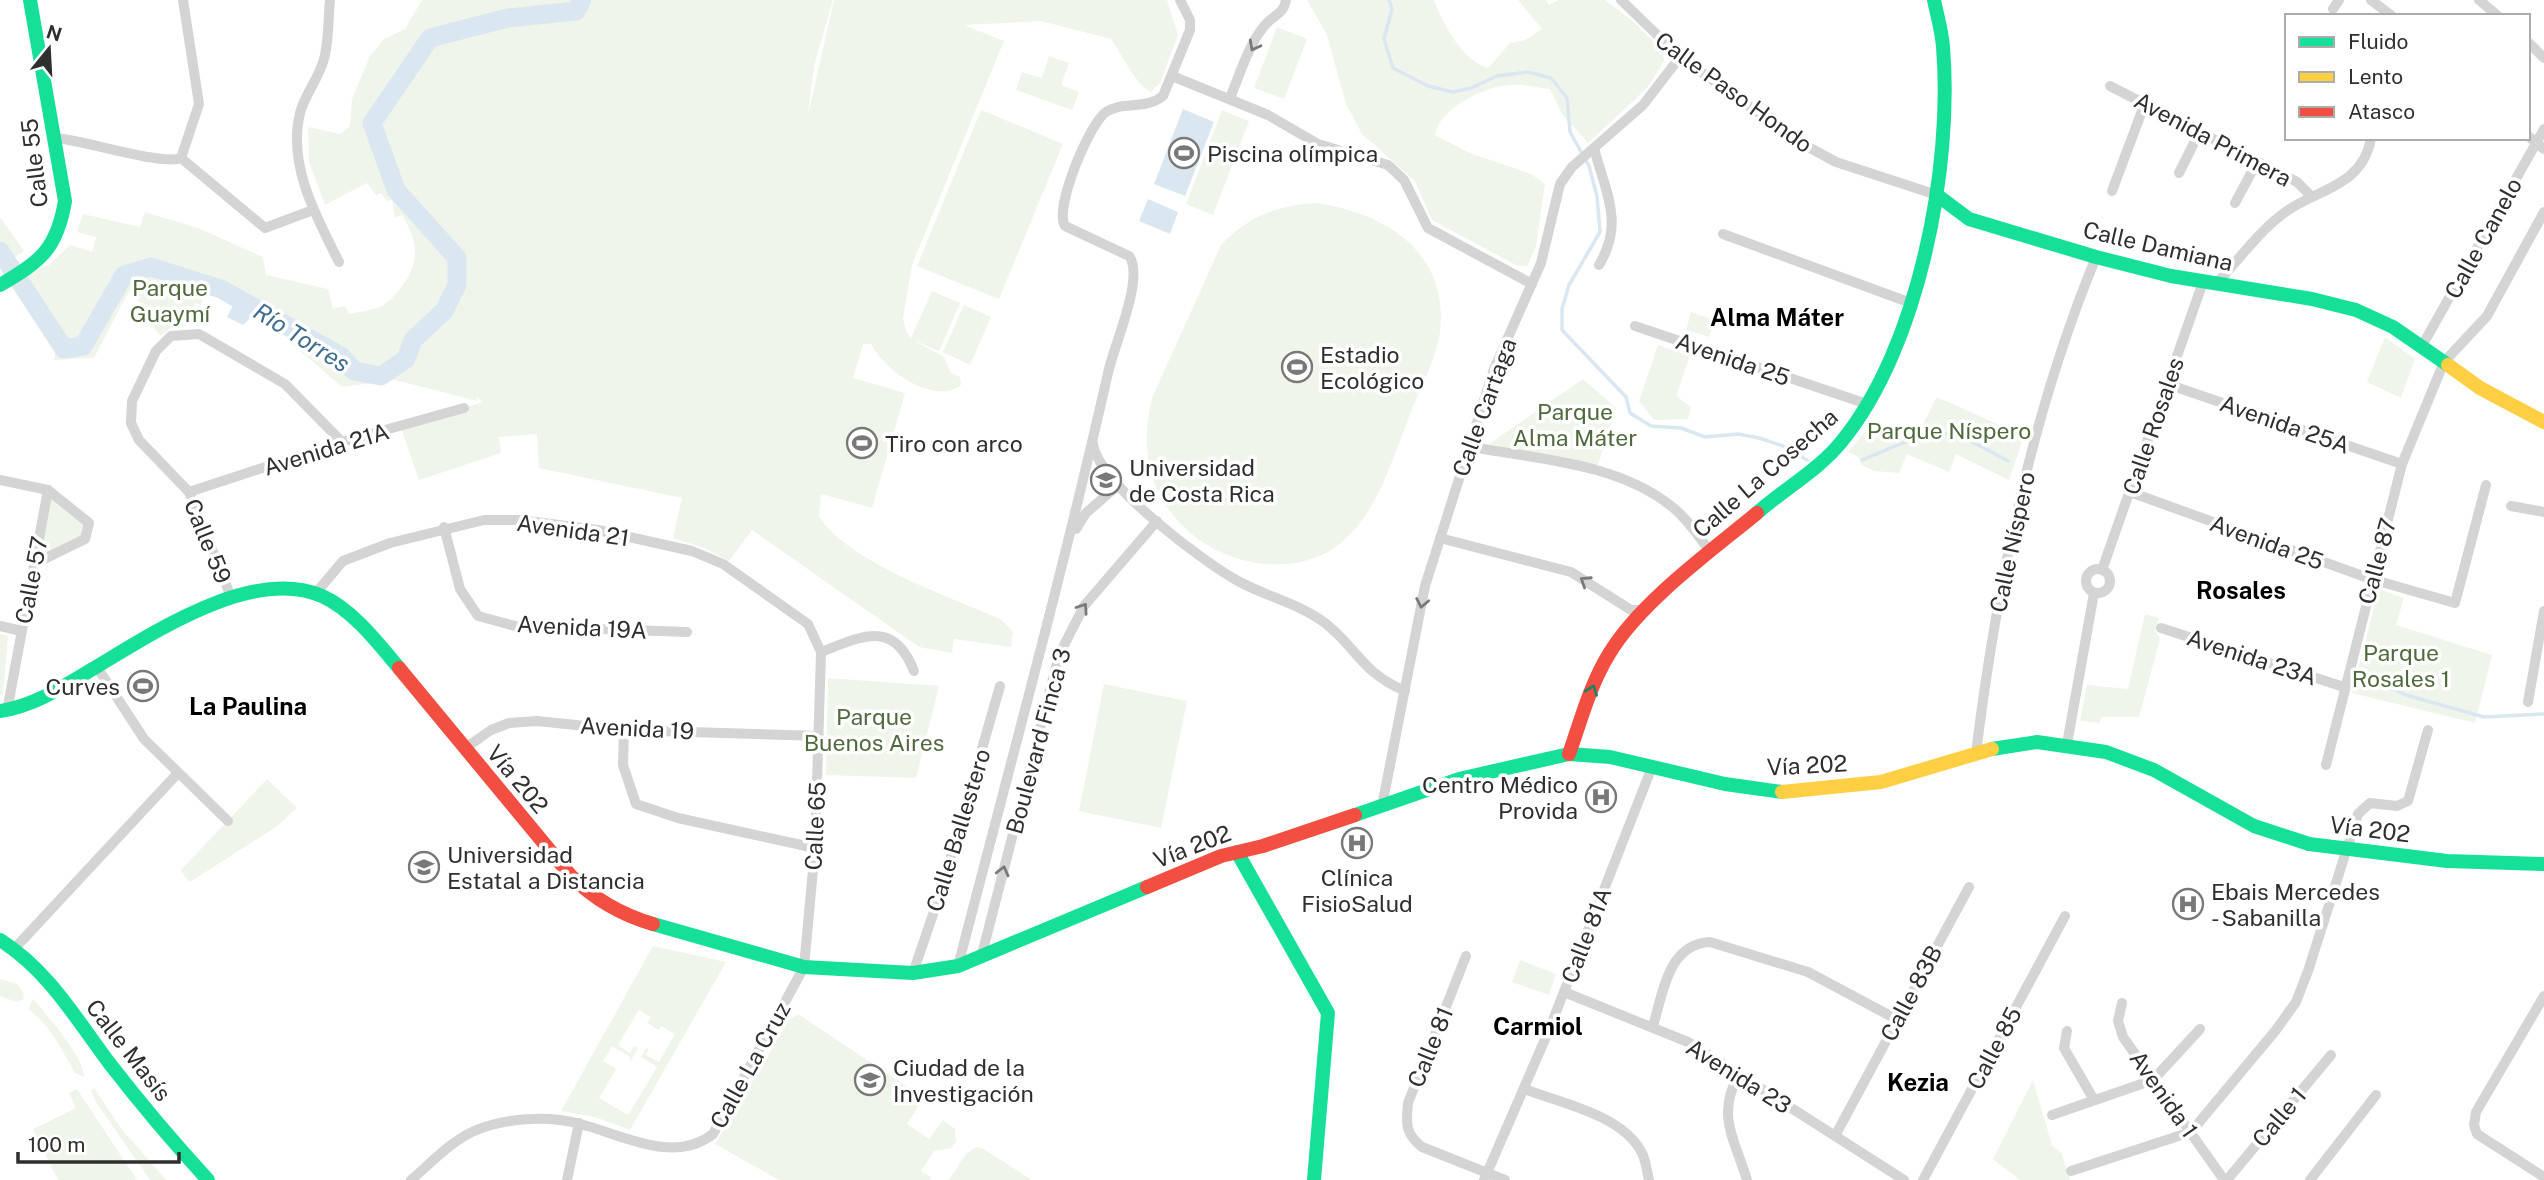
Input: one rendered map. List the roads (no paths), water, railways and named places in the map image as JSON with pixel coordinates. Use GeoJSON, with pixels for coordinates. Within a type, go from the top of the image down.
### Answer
{"type":"FeatureCollection","features":[{"type":"Feature","properties":{"kind":"main road","name":"Calle 55"},"geometry":{"type":"LineString","coordinates":[[0,285],[30,267],[51,249],[61,230],[65,201],[30,0]]}},
{"type":"Feature","properties":{"kind":"main road"},"geometry":{"type":"LineString","coordinates":[[1934,0],[1943,27],[1945,80],[1937,195]]}},
{"type":"Feature","properties":{"kind":"main road","name":"Calle Damiana"},"geometry":{"type":"LineString","coordinates":[[1937,195],[1969,219],[2096,257],[2210,283],[2356,310],[2393,327],[2480,388],[2544,422]]}},
{"type":"Feature","properties":{"kind":"main road","name":"Calle La Cosecha"},"geometry":{"type":"LineString","coordinates":[[1569,754],[1599,670],[1617,641],[1645,610],[1710,551],[1841,443],[1870,405],[1911,303],[1937,195]]}},
{"type":"Feature","properties":{"kind":"main road","name":"Vía 202"},"geometry":{"type":"LineString","coordinates":[[4,711],[53,692],[200,610],[231,597],[283,590],[315,594],[350,617],[380,645],[543,844],[588,892],[643,921],[804,967],[913,973],[958,966],[1198,865],[1490,770],[1569,754],[1609,757],[1755,790],[1787,793],[1881,782],[1976,753],[2030,742],[2067,744],[2106,752],[2154,770],[2277,835],[2348,849],[2447,861],[2544,864]]}},
{"type":"Feature","properties":{"kind":"main road"},"geometry":{"type":"LineString","coordinates":[[1237,852],[1328,1013],[1314,1180]]}},
{"type":"Feature","properties":{"kind":"main road","name":"Calle Masís"},"geometry":{"type":"LineString","coordinates":[[0,940],[15,948],[41,973],[164,1132],[208,1180]]}},
{"type":"Feature","properties":{"kind":"street"},"geometry":{"type":"LineString","coordinates":[[181,158],[199,104],[183,0]]}},
{"type":"Feature","properties":{"kind":"street"},"geometry":{"type":"LineString","coordinates":[[330,0],[325,59],[299,121],[303,182],[313,210],[339,262]]}},
{"type":"Feature","properties":{"kind":"street"},"geometry":{"type":"LineString","coordinates":[[1180,0],[1191,20],[1190,30],[1172,76],[1279,120],[1318,144],[1388,165],[1404,180],[1428,228],[1532,284]]}},
{"type":"Feature","properties":{"kind":"street"},"geometry":{"type":"LineString","coordinates":[[1230,98],[1252,50],[1269,21],[1282,11],[1286,0]]}},
{"type":"Feature","properties":{"kind":"street","name":"Calle Paso Hondo"},"geometry":{"type":"LineString","coordinates":[[1621,0],[1680,57],[1812,150],[1836,162],[1937,195]]}},
{"type":"Feature","properties":{"kind":"street"},"geometry":{"type":"LineString","coordinates":[[2371,0],[2389,14]]}},
{"type":"Feature","properties":{"kind":"street"},"geometry":{"type":"LineString","coordinates":[[2479,0],[2496,14]]}},
{"type":"Feature","properties":{"kind":"street"},"geometry":{"type":"LineString","coordinates":[[2530,44],[2544,58]]}},
{"type":"Feature","properties":{"kind":"street","name":"Calle Cartaga"},"geometry":{"type":"LineString","coordinates":[[1382,806],[1425,586],[1467,446],[1494,369],[1541,263],[1560,184],[1572,167],[1643,105],[1680,57]]}},
{"type":"Feature","properties":{"kind":"street","name":"Boulevard Finca 3"},"geometry":{"type":"LineString","coordinates":[[958,966],[1069,539],[1114,345],[1133,291],[1136,271],[1129,256],[1065,226],[1061,220],[1062,203],[1094,122],[1108,110],[1143,106],[1159,100],[1172,76]]}},
{"type":"Feature","properties":{"kind":"street","name":"Avenida Primera"},"geometry":{"type":"LineString","coordinates":[[2110,86],[2297,182],[2312,197]]}},
{"type":"Feature","properties":{"kind":"street"},"geometry":{"type":"LineString","coordinates":[[2112,191],[2145,103]]}},
{"type":"Feature","properties":{"kind":"street","name":"Calle Canelo"},"geometry":{"type":"LineString","coordinates":[[2422,346],[2544,129]]}},
{"type":"Feature","properties":{"kind":"street"},"geometry":{"type":"LineString","coordinates":[[2179,173],[2200,131]]}},
{"type":"Feature","properties":{"kind":"street"},"geometry":{"type":"LineString","coordinates":[[56,138],[111,147],[162,162],[181,158]]}},
{"type":"Feature","properties":{"kind":"street"},"geometry":{"type":"LineString","coordinates":[[2210,283],[2283,213],[2329,191],[2349,175],[2366,155],[2370,140]]}},
{"type":"Feature","properties":{"kind":"street"},"geometry":{"type":"LineString","coordinates":[[1594,148],[1614,224],[1609,248],[1599,265]]}},
{"type":"Feature","properties":{"kind":"street"},"geometry":{"type":"LineString","coordinates":[[181,158],[265,228],[313,210]]}},
{"type":"Feature","properties":{"kind":"street"},"geometry":{"type":"LineString","coordinates":[[2235,203],[2258,162]]}},
{"type":"Feature","properties":{"kind":"street"},"geometry":{"type":"LineString","coordinates":[[2444,362],[2487,316],[2544,212]]}},
{"type":"Feature","properties":{"kind":"street"},"geometry":{"type":"LineString","coordinates":[[1723,234],[1911,303]]}},
{"type":"Feature","properties":{"kind":"street","name":"Calle Níspero"},"geometry":{"type":"LineString","coordinates":[[1976,753],[1989,648],[2026,476],[2059,356],[2096,257]]}},
{"type":"Feature","properties":{"kind":"street","name":"Calle Rosales"},"geometry":{"type":"LineString","coordinates":[[2102,570],[2167,384],[2210,283]]}},
{"type":"Feature","properties":{"kind":"street","name":"Avenida 25"},"geometry":{"type":"LineString","coordinates":[[1635,326],[1870,405]]}},
{"type":"Feature","properties":{"kind":"street","name":"Calle 59"},"geometry":{"type":"LineString","coordinates":[[231,597],[189,492],[139,440],[131,424],[132,401],[156,351],[171,336],[199,334],[285,384],[342,442]]}},
{"type":"Feature","properties":{"kind":"street","name":"Calle 87"},"geometry":{"type":"LineString","coordinates":[[2326,765],[2402,464],[2444,362]]}},
{"type":"Feature","properties":{"kind":"street","name":"Avenida 25A"},"geometry":{"type":"LineString","coordinates":[[2167,384],[2402,464]]}},
{"type":"Feature","properties":{"kind":"street","name":"Avenida 21A"},"geometry":{"type":"LineString","coordinates":[[189,492],[342,442],[464,408]]}},
{"type":"Feature","properties":{"kind":"street"},"geometry":{"type":"LineString","coordinates":[[1093,443],[1097,460],[1117,486],[1157,521],[1236,580],[1325,623],[1379,680],[1405,691]]}},
{"type":"Feature","properties":{"kind":"street"},"geometry":{"type":"LineString","coordinates":[[1467,446],[1591,469],[1633,483],[1672,507],[1710,551]]}},
{"type":"Feature","properties":{"kind":"street"},"geometry":{"type":"LineString","coordinates":[[0,480],[48,490],[89,523],[88,534],[78,544],[34,564]]}},
{"type":"Feature","properties":{"kind":"street","name":"Avenida 25"},"geometry":{"type":"LineString","coordinates":[[2130,492],[2371,579],[2455,603],[2486,485]]}},
{"type":"Feature","properties":{"kind":"street","name":"Boulevard Finca 3"},"geometry":{"type":"LineString","coordinates":[[1069,539],[1086,513],[1117,486]]}},
{"type":"Feature","properties":{"kind":"street","name":"Calle 57"},"geometry":{"type":"LineString","coordinates":[[4,711],[48,490]]}},
{"type":"Feature","properties":{"kind":"street"},"geometry":{"type":"LineString","coordinates":[[2511,506],[2544,512]]}},
{"type":"Feature","properties":{"kind":"street","name":"Avenida 21"},"geometry":{"type":"LineString","coordinates":[[315,594],[343,561],[444,527],[484,520],[520,520],[598,530],[692,551],[723,564],[808,624],[820,647]]}},
{"type":"Feature","properties":{"kind":"street","name":"Boulevard Finca 3"},"geometry":{"type":"LineString","coordinates":[[981,958],[1059,655],[1084,606],[1157,521]]}},
{"type":"Feature","properties":{"kind":"street","name":"Avenida 19A"},"geometry":{"type":"LineString","coordinates":[[444,527],[460,589],[478,616],[515,626],[687,632]]}},
{"type":"Feature","properties":{"kind":"street"},"geometry":{"type":"LineString","coordinates":[[1440,538],[1571,572],[1631,611],[1645,610]]}},
{"type":"Feature","properties":{"kind":"street","name":"Calle Rosales"},"geometry":{"type":"LineString","coordinates":[[2094,593],[2102,592],[2108,587],[2109,579],[2102,570]]}},
{"type":"Feature","properties":{"kind":"street","name":"Calle Rosales"},"geometry":{"type":"LineString","coordinates":[[2094,593],[2086,585],[2086,578],[2091,572],[2102,570]]}},
{"type":"Feature","properties":{"kind":"street","name":"Calle Rosales"},"geometry":{"type":"LineString","coordinates":[[2067,744],[2094,593]]}},
{"type":"Feature","properties":{"kind":"street"},"geometry":{"type":"LineString","coordinates":[[1614,600],[1623,618],[1617,641]]}},
{"type":"Feature","properties":{"kind":"street"},"geometry":{"type":"LineString","coordinates":[[2528,702],[2543,618]]}},
{"type":"Feature","properties":{"kind":"street"},"geometry":{"type":"LineString","coordinates":[[0,626],[22,631]]}},
{"type":"Feature","properties":{"kind":"street","name":"Avenida 23A"},"geometry":{"type":"LineString","coordinates":[[2161,628],[2344,687]]}},
{"type":"Feature","properties":{"kind":"street"},"geometry":{"type":"LineString","coordinates":[[820,647],[863,635],[875,635],[898,643],[906,651],[914,671]]}},
{"type":"Feature","properties":{"kind":"street","name":"Calle 65"},"geometry":{"type":"LineString","coordinates":[[804,967],[815,848],[820,647]]}},
{"type":"Feature","properties":{"kind":"street"},"geometry":{"type":"LineString","coordinates":[[97,667],[144,739],[228,821]]}},
{"type":"Feature","properties":{"kind":"street","name":"Calle Ballestero"},"geometry":{"type":"LineString","coordinates":[[913,973],[942,888],[1000,686]]}},
{"type":"Feature","properties":{"kind":"street"},"geometry":{"type":"LineString","coordinates":[[2531,687],[2544,689]]}},
{"type":"Feature","properties":{"kind":"street","name":"Avenida 19"},"geometry":{"type":"LineString","coordinates":[[464,749],[491,730],[509,723],[537,721],[624,730],[819,736]]}},
{"type":"Feature","properties":{"kind":"street"},"geometry":{"type":"LineString","coordinates":[[624,730],[623,765],[636,804],[678,818],[815,848]]}},
{"type":"Feature","properties":{"kind":"street"},"geometry":{"type":"LineString","coordinates":[[2071,1171],[2191,1132],[2276,1030],[2295,1002],[2362,807],[2370,803],[2403,805],[2408,801],[2428,730]]}},
{"type":"Feature","properties":{"kind":"street","name":"Calle 81A"},"geometry":{"type":"LineString","coordinates":[[1486,1176],[1564,992],[1653,766]]}},
{"type":"Feature","properties":{"kind":"street"},"geometry":{"type":"LineString","coordinates":[[15,948],[178,773]]}},
{"type":"Feature","properties":{"kind":"street","name":"Calle 83B"},"geometry":{"type":"LineString","coordinates":[[1835,1136],[1969,887]]}},
{"type":"Feature","properties":{"kind":"street","name":"Calle 85"},"geometry":{"type":"LineString","coordinates":[[1923,1180],[2065,916]]}},
{"type":"Feature","properties":{"kind":"street"},"geometry":{"type":"LineString","coordinates":[[1653,1026],[1672,966],[1680,953],[1698,942],[1724,944],[1808,972],[1896,1019]]}},
{"type":"Feature","properties":{"kind":"street","name":"Calle 81"},"geometry":{"type":"LineString","coordinates":[[1466,956],[1408,1103],[1405,1127],[1412,1139],[1422,1147],[1486,1176]]}},
{"type":"Feature","properties":{"kind":"street","name":"Calle La Cruz"},"geometry":{"type":"LineString","coordinates":[[411,1180],[452,1143],[475,1131],[511,1120],[579,1123],[650,1145],[677,1146],[703,1142],[713,1134],[804,967]]}},
{"type":"Feature","properties":{"kind":"street","name":"Avenida 23"},"geometry":{"type":"LineString","coordinates":[[1564,992],[1688,1042],[1904,1180]]}},
{"type":"Feature","properties":{"kind":"street"},"geometry":{"type":"LineString","coordinates":[[2544,996],[2476,1112],[2474,1125],[2477,1134],[2544,1177]]}},
{"type":"Feature","properties":{"kind":"street","name":"Avenida 1"},"geometry":{"type":"LineString","coordinates":[[2122,1003],[2118,1021],[2123,1037],[2226,1180]]}},
{"type":"Feature","properties":{"kind":"street"},"geometry":{"type":"LineString","coordinates":[[2052,1115],[2152,1080],[2200,1029]]}},
{"type":"Feature","properties":{"kind":"street"},"geometry":{"type":"LineString","coordinates":[[2067,1031],[2064,1048],[2094,1100]]}},
{"type":"Feature","properties":{"kind":"street","name":"Calle 1"},"geometry":{"type":"LineString","coordinates":[[2226,1180],[2331,1055]]}},
{"type":"Feature","properties":{"kind":"street"},"geometry":{"type":"LineString","coordinates":[[1739,1074],[1728,1094],[1726,1113],[1747,1180]]}},
{"type":"Feature","properties":{"kind":"street"},"geometry":{"type":"LineString","coordinates":[[1524,1089],[1608,1121],[1628,1136],[1643,1154],[1649,1180]]}},
{"type":"Feature","properties":{"kind":"street"},"geometry":{"type":"LineString","coordinates":[[2310,1180],[2376,1095]]}},
{"type":"Feature","properties":{"kind":"street"},"geometry":{"type":"LineString","coordinates":[[567,1180],[579,1123]]}},
{"type":"Feature","properties":{"kind":"street"},"geometry":{"type":"LineString","coordinates":[[1486,1176],[1504,1180]]}},
{"type":"Feature","properties":{"kind":"waterway","name":"Río Torres"},"geometry":{"type":"LineString","coordinates":[[0,251],[64,349],[83,346],[124,275],[151,267],[221,289],[341,356],[354,371],[381,376],[406,359],[413,340],[444,311],[457,285],[457,258],[396,190],[372,123],[430,38],[508,18],[576,11],[582,0]]}},
{"type":"Feature","properties":{"kind":"waterway"},"geometry":{"type":"LineString","coordinates":[[1389,0],[1392,9],[1384,39],[1393,68],[1428,86],[1453,92],[1471,88],[1497,76],[1528,72],[1551,78],[1567,98],[1570,132],[1589,166],[1597,196],[1600,232],[1569,285],[1562,309],[1562,330],[1626,397],[1630,413],[1651,426],[1681,428],[1705,437],[1738,434],[1759,438],[1783,446],[1807,460]]}},
{"type":"Feature","properties":{"kind":"waterway"},"geometry":{"type":"LineString","coordinates":[[1862,460],[1916,438],[1947,434],[1979,445],[2008,461]]}},
{"type":"Feature","properties":{"kind":"waterway"},"geometry":{"type":"LineString","coordinates":[[2361,673],[2406,695],[2484,717],[2544,714]]}},
{"type":"Feature","properties":{"kind":"place","name":"Piscina olímpica"},"geometry":{"type":"Point","coordinates":[1184,153]}},
{"type":"Feature","properties":{"kind":"place","name":"Estadio Ecológico"},"geometry":{"type":"Point","coordinates":[1297,367]}},
{"type":"Feature","properties":{"kind":"place","name":"Tiro con arco"},"geometry":{"type":"Point","coordinates":[862,443]}},
{"type":"Feature","properties":{"kind":"place","name":"Universidad de Costa Rica"},"geometry":{"type":"Point","coordinates":[1106,480]}},
{"type":"Feature","properties":{"kind":"place","name":"Curves"},"geometry":{"type":"Point","coordinates":[143,686]}},
{"type":"Feature","properties":{"kind":"place","name":"Centro Médico Provida"},"geometry":{"type":"Point","coordinates":[1601,797]}},
{"type":"Feature","properties":{"kind":"place","name":"Clínica FisioSalud"},"geometry":{"type":"Point","coordinates":[1357,843]}},
{"type":"Feature","properties":{"kind":"place","name":"Universidad Estatal a Distancia"},"geometry":{"type":"Point","coordinates":[424,867]}},
{"type":"Feature","properties":{"kind":"place","name":"Ebais Mercedes - Sabanilla"},"geometry":{"type":"Point","coordinates":[2188,904]}},
{"type":"Feature","properties":{"kind":"place","name":"Ciudad de la Investigación"},"geometry":{"type":"Point","coordinates":[870,1080]}},
{"type":"Feature","properties":{"kind":"district","name":"Alma Máter"},"geometry":{"type":"Point","coordinates":[1777,317]}},
{"type":"Feature","properties":{"kind":"district","name":"Rosales"},"geometry":{"type":"Point","coordinates":[2241,590]}},
{"type":"Feature","properties":{"kind":"district","name":"La Paulina"},"geometry":{"type":"Point","coordinates":[248,706]}},
{"type":"Feature","properties":{"kind":"district","name":"Carmiol"},"geometry":{"type":"Point","coordinates":[1538,1026]}},
{"type":"Feature","properties":{"kind":"district","name":"Kezia"},"geometry":{"type":"Point","coordinates":[1918,1082]}},
{"type":"Feature","properties":{"kind":"park label","name":"Parque Guaymí"},"geometry":{"type":"Point","coordinates":[170,300]}},
{"type":"Feature","properties":{"kind":"park label","name":"Parque Alma Máter"},"geometry":{"type":"Point","coordinates":[1575,424]}},
{"type":"Feature","properties":{"kind":"park label","name":"Parque Níspero"},"geometry":{"type":"Point","coordinates":[1949,430]}},
{"type":"Feature","properties":{"kind":"park label","name":"Parque Rosales 1"},"geometry":{"type":"Point","coordinates":[2401,665]}},
{"type":"Feature","properties":{"kind":"park label","name":"Parque Buenos Aires"},"geometry":{"type":"Point","coordinates":[874,729]}}]}
